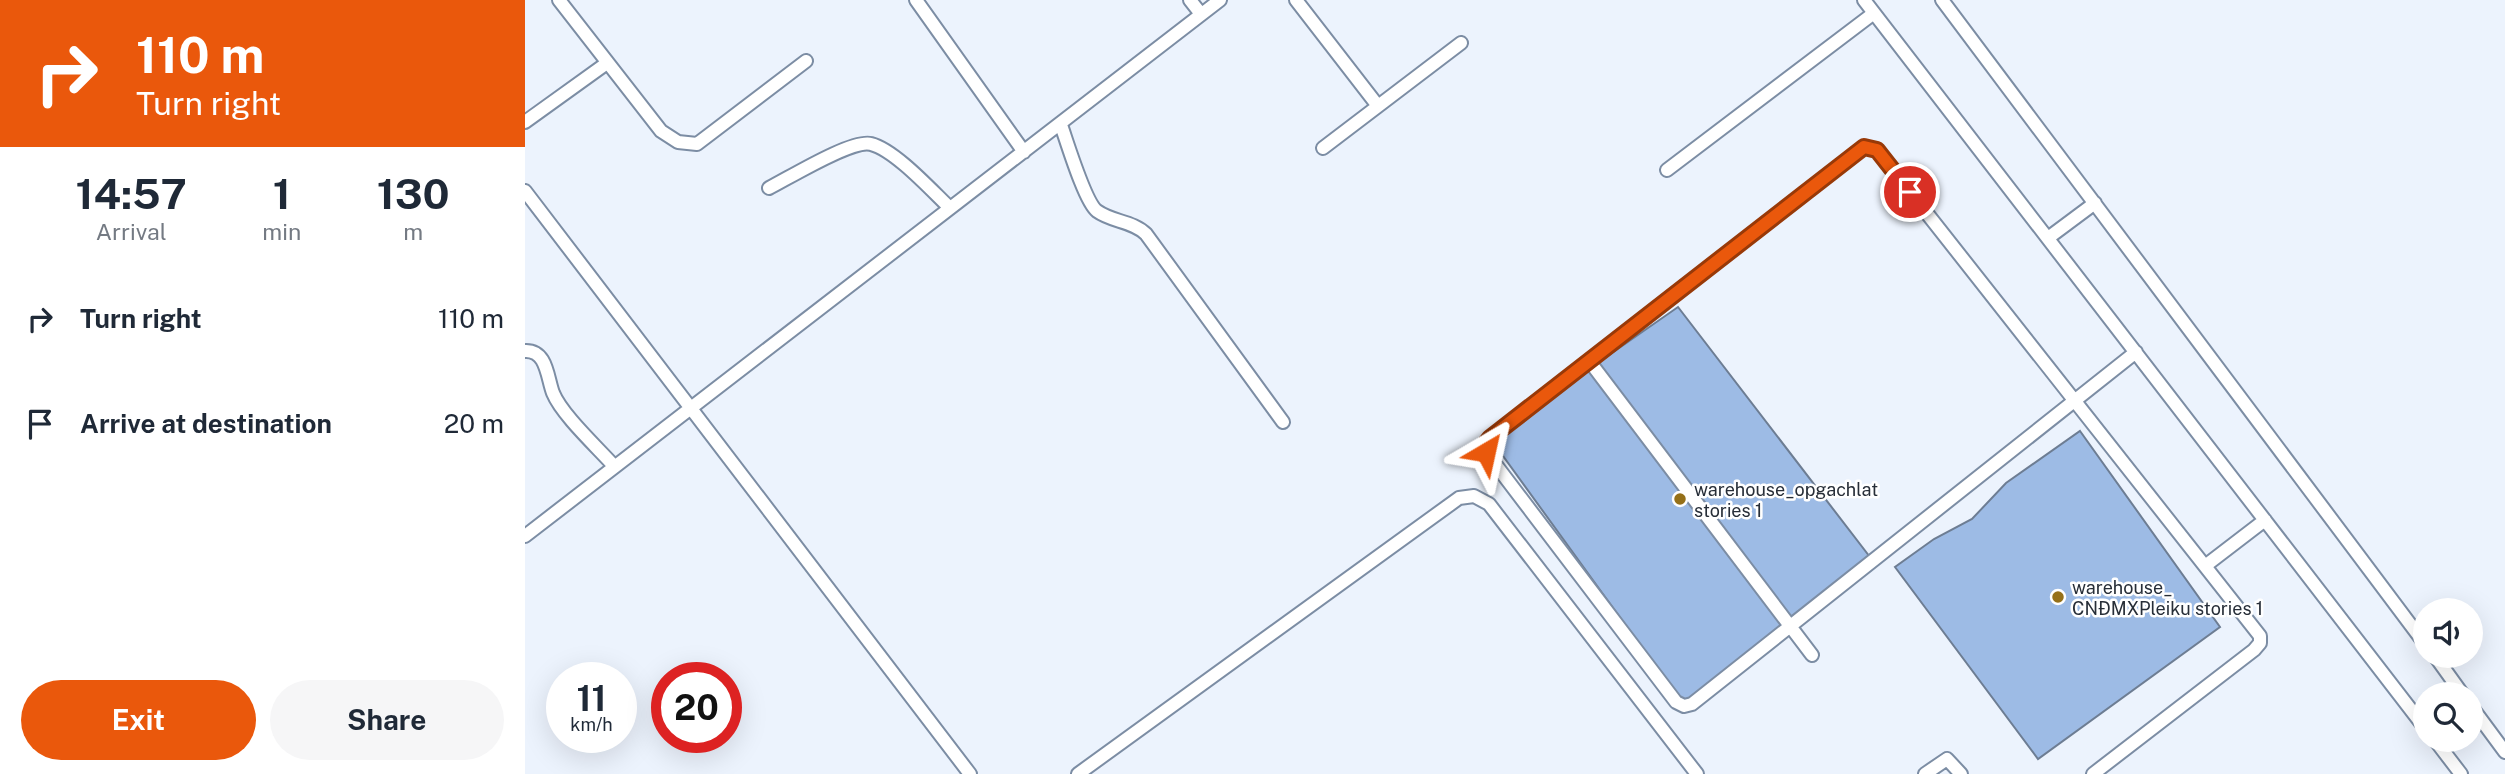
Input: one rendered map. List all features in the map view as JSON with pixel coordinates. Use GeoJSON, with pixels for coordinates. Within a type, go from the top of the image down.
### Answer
{"type":"FeatureCollection","features":[{"type":"Feature","properties":{"kind":"lane"},"geometry":{"type":"LineString","coordinates":[[559,0],[661,131],[678,142],[697,144],[806,61]]}},
{"type":"Feature","properties":{"kind":"lane"},"geometry":{"type":"LineString","coordinates":[[916,0],[1024,152]]}},
{"type":"Feature","properties":{"kind":"lane"},"geometry":{"type":"LineString","coordinates":[[1190,0],[1201,14]]}},
{"type":"Feature","properties":{"kind":"lane"},"geometry":{"type":"LineString","coordinates":[[525,536],[1220,0]]}},
{"type":"Feature","properties":{"kind":"lane"},"geometry":{"type":"LineString","coordinates":[[1296,0],[1378,106]]}},
{"type":"Feature","properties":{"kind":"lane"},"geometry":{"type":"LineString","coordinates":[[1864,0],[2413,712]]}},
{"type":"Feature","properties":{"kind":"lane"},"geometry":{"type":"LineString","coordinates":[[1942,0],[2413,628]]}},
{"type":"Feature","properties":{"kind":"lane"},"geometry":{"type":"LineString","coordinates":[[1667,170],[1874,13]]}},
{"type":"Feature","properties":{"kind":"lane"},"geometry":{"type":"LineString","coordinates":[[1323,148],[1461,43]]}},
{"type":"Feature","properties":{"kind":"lane"},"geometry":{"type":"LineString","coordinates":[[525,122],[607,63]]}},
{"type":"Feature","properties":{"kind":"lane"},"geometry":{"type":"LineString","coordinates":[[1061,125],[1091,206],[1103,214],[1140,228],[1146,234],[1283,422]]}},
{"type":"Feature","properties":{"kind":"lane"},"geometry":{"type":"LineString","coordinates":[[769,188],[852,146],[870,144],[893,155],[950,208]]}},
{"type":"Feature","properties":{"kind":"lane"},"geometry":{"type":"LineString","coordinates":[[2093,774],[2254,650],[2260,643],[2260,636],[2204,566],[2075,401],[1877,150],[1864,147],[1486,443],[1486,452],[1676,702],[1684,706],[1692,704],[2075,401],[2136,352]]}},
{"type":"Feature","properties":{"kind":"lane"},"geometry":{"type":"LineString","coordinates":[[525,191],[970,774]]}},
{"type":"Feature","properties":{"kind":"lane"},"geometry":{"type":"LineString","coordinates":[[2048,238],[2095,203]]}},
{"type":"Feature","properties":{"kind":"lane"},"geometry":{"type":"LineString","coordinates":[[525,351],[533,351],[539,355],[558,403],[614,466]]}},
{"type":"Feature","properties":{"kind":"lane"},"geometry":{"type":"LineString","coordinates":[[1590,362],[1812,656]]}},
{"type":"Feature","properties":{"kind":"lane"},"geometry":{"type":"LineString","coordinates":[[1078,774],[1459,498],[1474,496],[1489,504],[1697,774]]}},
{"type":"Feature","properties":{"kind":"lane"},"geometry":{"type":"LineString","coordinates":[[2204,566],[2265,520]]}},
{"type":"Feature","properties":{"kind":"lane"},"geometry":{"type":"LineString","coordinates":[[2483,722],[2505,752]]}},
{"type":"Feature","properties":{"kind":"lane"},"geometry":{"type":"LineString","coordinates":[[2444,752],[2461,774]]}},
{"type":"Feature","properties":{"kind":"lane"},"geometry":{"type":"LineString","coordinates":[[1925,774],[1947,760],[1961,774]]}},
{"type":"Feature","properties":{"kind":"building","name":"warehouse_opgachlat stories 1"},"geometry":{"type":"Polygon","coordinates":[[[1678,307],[1873,561],[1684,706],[1490,438],[1678,307]]]}},
{"type":"Feature","properties":{"kind":"building","name":"warehouse_ CNĐMXPleiku stories 1"},"geometry":{"type":"Polygon","coordinates":[[[2080,431],[2220,627],[2038,759],[1895,567],[1934,539],[1972,519],[2006,483],[2080,431]]]}},
{"type":"Feature","properties":{"kind":"place","name":"warehouse_opgachlat stories 1"},"geometry":{"type":"Point","coordinates":[1680,499]}},
{"type":"Feature","properties":{"kind":"place","name":"warehouse_ CNĐMXPleiku stories 1"},"geometry":{"type":"Point","coordinates":[2058,597]}},
{"type":"Feature","properties":{"kind":"route"},"geometry":{"type":"LineString","coordinates":[[1486,452],[1486,443],[1490,438],[1864,147],[1877,150],[1910,192]]}}]}
